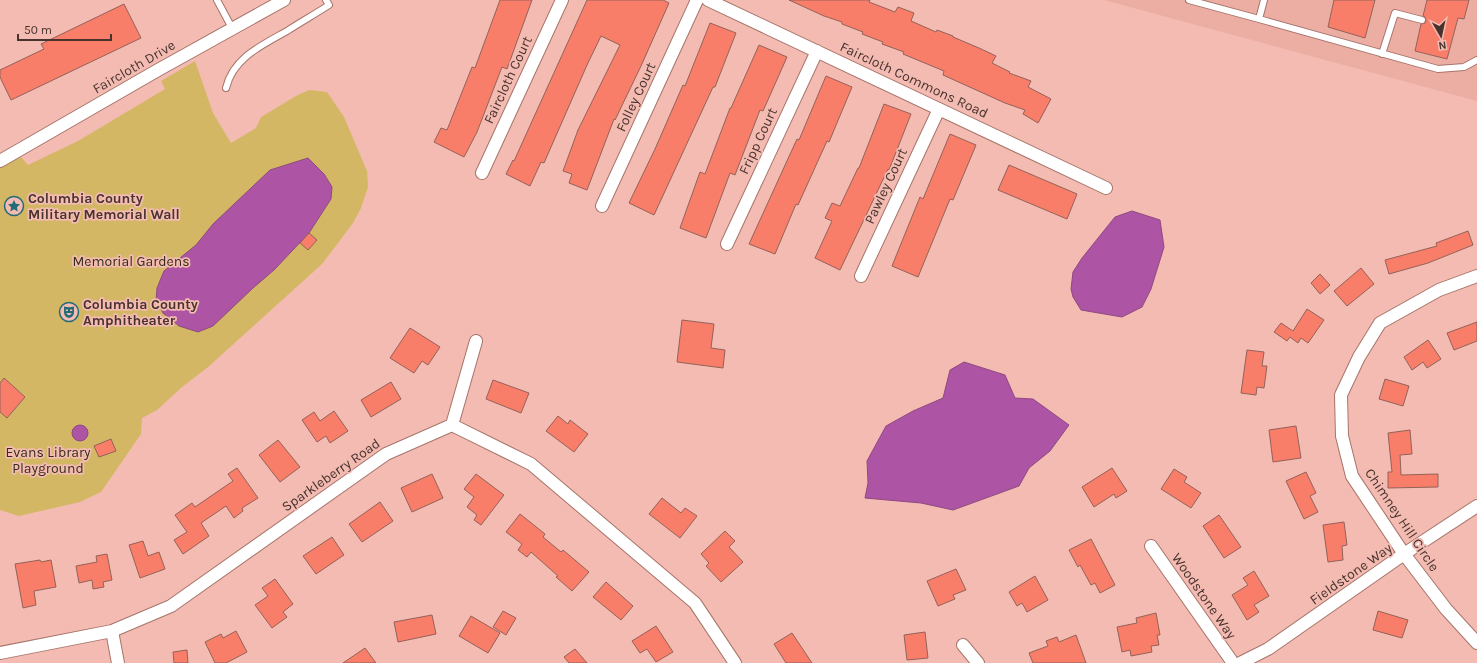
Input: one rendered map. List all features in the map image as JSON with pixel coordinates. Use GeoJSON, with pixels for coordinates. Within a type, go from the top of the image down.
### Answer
{"type":"FeatureCollection","features":[{"type":"Feature","properties":{"kind":"street","name":"Faircloth Drive"},"geometry":{"type":"LineString","coordinates":[[0,161],[232,28],[284,0]]}},
{"type":"Feature","properties":{"kind":"street","name":"Faircloth Court"},"geometry":{"type":"LineString","coordinates":[[482,173],[562,0]]}},
{"type":"Feature","properties":{"kind":"street","name":"Folley Court"},"geometry":{"type":"LineString","coordinates":[[602,206],[697,0]]}},
{"type":"Feature","properties":{"kind":"street","name":"Faircloth Commons Road"},"geometry":{"type":"LineString","coordinates":[[708,0],[1106,188]]}},
{"type":"Feature","properties":{"kind":"street","name":"Fripp Court"},"geometry":{"type":"LineString","coordinates":[[727,244],[817,51]]}},
{"type":"Feature","properties":{"kind":"street","name":"Pawley Court"},"geometry":{"type":"LineString","coordinates":[[860,276],[939,109]]}},
{"type":"Feature","properties":{"kind":"street","name":"Chimney Hill Circle"},"geometry":{"type":"LineString","coordinates":[[1477,276],[1439,290],[1380,323],[1359,357],[1341,395],[1342,436],[1352,476],[1404,554],[1446,609],[1477,643]]}},
{"type":"Feature","properties":{"kind":"street"},"geometry":{"type":"LineString","coordinates":[[476,341],[452,425],[531,464],[695,603],[736,663]]}},
{"type":"Feature","properties":{"kind":"street","name":"Sparkleberry Road"},"geometry":{"type":"LineString","coordinates":[[0,653],[112,630],[171,606],[386,454],[452,425]]}},
{"type":"Feature","properties":{"kind":"street","name":"Fieldstone Way"},"geometry":{"type":"LineString","coordinates":[[1240,663],[1268,649],[1404,554],[1477,506]]}},
{"type":"Feature","properties":{"kind":"street","name":"Woodstone Way"},"geometry":{"type":"LineString","coordinates":[[1151,546],[1233,663]]}},
{"type":"Feature","properties":{"kind":"street"},"geometry":{"type":"LineString","coordinates":[[112,630],[118,663]]}},
{"type":"Feature","properties":{"kind":"street"},"geometry":{"type":"LineString","coordinates":[[963,645],[978,663]]}},
{"type":"Feature","properties":{"kind":"lane"},"geometry":{"type":"LineString","coordinates":[[217,0],[232,28]]}},
{"type":"Feature","properties":{"kind":"lane"},"geometry":{"type":"LineString","coordinates":[[226,88],[229,77],[239,64],[256,48],[329,5],[326,0]]}},
{"type":"Feature","properties":{"kind":"lane"},"geometry":{"type":"LineString","coordinates":[[1189,0],[1438,69],[1464,67],[1477,60]]}},
{"type":"Feature","properties":{"kind":"lane"},"geometry":{"type":"LineString","coordinates":[[1259,19],[1264,0]]}},
{"type":"Feature","properties":{"kind":"lane"},"geometry":{"type":"LineString","coordinates":[[1382,54],[1395,13],[1422,20]]}},
{"type":"Feature","properties":{"kind":"shaded area"},"geometry":{"type":"Polygon","coordinates":[[[1104,0],[1477,0],[1477,101],[1104,0]]]}},
{"type":"Feature","properties":{"kind":"shaded area"},"geometry":{"type":"Polygon","coordinates":[[[308,158],[324,174],[332,187],[331,199],[309,233],[274,270],[213,326],[198,332],[179,326],[163,313],[156,300],[157,288],[164,271],[196,245],[213,224],[270,170],[308,158]]]}},
{"type":"Feature","properties":{"kind":"shaded area"},"geometry":{"type":"Polygon","coordinates":[[[1132,211],[1160,220],[1164,247],[1151,289],[1142,307],[1122,317],[1081,310],[1073,297],[1071,289],[1073,272],[1082,258],[1115,217],[1132,211]]]}},
{"type":"Feature","properties":{"kind":"shaded area"},"geometry":{"type":"Polygon","coordinates":[[[964,362],[1005,375],[1015,398],[1033,399],[1069,425],[1050,451],[1029,468],[1019,486],[953,510],[921,503],[865,498],[868,483],[867,461],[886,426],[913,411],[943,398],[950,370],[964,362]]]}},
{"type":"Feature","properties":{"kind":"shaded area"},"geometry":{"type":"Polygon","coordinates":[[[80,425],[87,430],[88,433],[83,440],[80,441],[73,436],[72,433],[77,426],[80,425]]]}},
{"type":"Feature","properties":{"kind":"green space","name":"Memorial Gardens"},"geometry":{"type":"Polygon","coordinates":[[[195,61],[213,113],[231,143],[256,128],[261,117],[296,96],[309,90],[327,92],[344,117],[367,171],[368,187],[361,208],[353,223],[322,264],[208,367],[182,387],[157,410],[142,418],[141,434],[101,492],[80,502],[19,516],[0,510],[0,167],[21,157],[28,165],[78,141],[165,89],[161,81],[195,61]]]}},
{"type":"Feature","properties":{"kind":"building"},"geometry":{"type":"Polygon","coordinates":[[[500,0],[532,0],[507,69],[502,67],[477,132],[464,157],[434,142],[441,128],[447,130],[472,67],[475,68],[500,0]]]}},
{"type":"Feature","properties":{"kind":"building"},"geometry":{"type":"Polygon","coordinates":[[[587,0],[663,0],[669,3],[641,66],[615,120],[614,119],[587,190],[569,183],[572,174],[563,171],[578,130],[620,45],[601,36],[544,163],[541,162],[530,186],[506,174],[513,160],[514,161],[587,0]]]}},
{"type":"Feature","properties":{"kind":"building"},"geometry":{"type":"Polygon","coordinates":[[[789,0],[870,0],[869,2],[895,12],[898,7],[914,13],[911,21],[936,32],[937,30],[953,36],[996,56],[992,63],[1010,72],[1009,73],[1031,81],[1028,87],[1051,99],[1038,123],[1023,114],[1025,110],[1005,103],[943,75],[944,71],[903,54],[904,52],[882,44],[883,42],[862,34],[863,32],[842,24],[842,22],[824,16],[789,0]]]}},
{"type":"Feature","properties":{"kind":"building"},"geometry":{"type":"Polygon","coordinates":[[[1334,0],[1375,0],[1365,38],[1328,27],[1334,0]]]}},
{"type":"Feature","properties":{"kind":"building"},"geometry":{"type":"Polygon","coordinates":[[[1427,0],[1469,0],[1464,19],[1458,18],[1447,59],[1415,51],[1421,24],[1425,23],[1426,21],[1425,17],[1423,16],[1427,0]]]}},
{"type":"Feature","properties":{"kind":"building"},"geometry":{"type":"Polygon","coordinates":[[[124,4],[141,38],[11,100],[0,77],[0,70],[44,49],[41,44],[124,4]]]}},
{"type":"Feature","properties":{"kind":"building"},"geometry":{"type":"Polygon","coordinates":[[[710,23],[736,33],[715,87],[713,87],[654,215],[629,203],[683,85],[685,86],[710,23]]]}},
{"type":"Feature","properties":{"kind":"building"},"geometry":{"type":"Polygon","coordinates":[[[759,45],[787,57],[763,111],[760,110],[735,175],[730,173],[706,238],[680,228],[700,172],[705,174],[730,108],[759,45]]]}},
{"type":"Feature","properties":{"kind":"building"},"geometry":{"type":"Polygon","coordinates":[[[826,76],[852,87],[829,142],[827,141],[798,205],[796,204],[775,254],[749,244],[797,139],[799,140],[826,76]]]}},
{"type":"Feature","properties":{"kind":"building"},"geometry":{"type":"Polygon","coordinates":[[[884,104],[911,114],[889,170],[888,169],[840,270],[815,258],[832,221],[825,218],[832,203],[840,206],[859,168],[884,104]]]}},
{"type":"Feature","properties":{"kind":"building"},"geometry":{"type":"Polygon","coordinates":[[[950,134],[976,145],[953,200],[950,199],[918,277],[892,266],[920,197],[923,199],[950,134]]]}},
{"type":"Feature","properties":{"kind":"building"},"geometry":{"type":"Polygon","coordinates":[[[1009,165],[1077,194],[1067,219],[998,190],[1009,165]]]}},
{"type":"Feature","properties":{"kind":"building"},"geometry":{"type":"Polygon","coordinates":[[[1468,231],[1473,245],[1428,263],[1389,274],[1385,260],[1437,246],[1436,243],[1468,231]]]}},
{"type":"Feature","properties":{"kind":"building"},"geometry":{"type":"Polygon","coordinates":[[[309,233],[317,240],[308,250],[300,243],[309,233]]]}},
{"type":"Feature","properties":{"kind":"building"},"geometry":{"type":"Polygon","coordinates":[[[1361,268],[1374,284],[1347,306],[1334,291],[1361,268]]]}},
{"type":"Feature","properties":{"kind":"building"},"geometry":{"type":"Polygon","coordinates":[[[1320,274],[1330,285],[1320,294],[1311,283],[1320,274]]]}},
{"type":"Feature","properties":{"kind":"building"},"geometry":{"type":"Polygon","coordinates":[[[1307,309],[1324,320],[1308,343],[1301,338],[1298,343],[1290,337],[1287,341],[1274,332],[1281,323],[1293,331],[1307,309]]]}},
{"type":"Feature","properties":{"kind":"building"},"geometry":{"type":"Polygon","coordinates":[[[682,320],[714,324],[711,348],[725,350],[723,368],[677,362],[682,320]]]}},
{"type":"Feature","properties":{"kind":"building"},"geometry":{"type":"Polygon","coordinates":[[[1477,322],[1477,341],[1454,350],[1447,333],[1477,322]]]}},
{"type":"Feature","properties":{"kind":"building"},"geometry":{"type":"Polygon","coordinates":[[[410,328],[440,347],[428,365],[422,361],[414,373],[390,358],[410,328]]]}},
{"type":"Feature","properties":{"kind":"building"},"geometry":{"type":"Polygon","coordinates":[[[1428,340],[1441,359],[1427,368],[1423,362],[1412,370],[1404,357],[1428,340]]]}},
{"type":"Feature","properties":{"kind":"building"},"geometry":{"type":"Polygon","coordinates":[[[1247,350],[1264,352],[1262,366],[1267,366],[1264,388],[1257,387],[1256,395],[1241,393],[1247,350]]]}},
{"type":"Feature","properties":{"kind":"building"},"geometry":{"type":"Polygon","coordinates":[[[4,378],[25,397],[7,418],[0,412],[0,383],[4,378]]]}},
{"type":"Feature","properties":{"kind":"building"},"geometry":{"type":"Polygon","coordinates":[[[1385,379],[1409,386],[1403,406],[1379,399],[1385,379]]]}},
{"type":"Feature","properties":{"kind":"building"},"geometry":{"type":"Polygon","coordinates":[[[493,380],[529,393],[521,413],[486,399],[493,380]]]}},
{"type":"Feature","properties":{"kind":"building"},"geometry":{"type":"Polygon","coordinates":[[[391,382],[401,399],[371,417],[361,400],[391,382]]]}},
{"type":"Feature","properties":{"kind":"building"},"geometry":{"type":"Polygon","coordinates":[[[334,411],[348,431],[330,443],[326,436],[317,442],[302,420],[314,412],[320,421],[334,411]]]}},
{"type":"Feature","properties":{"kind":"building"},"geometry":{"type":"Polygon","coordinates":[[[558,416],[568,424],[570,420],[588,434],[574,452],[546,431],[558,416]]]}},
{"type":"Feature","properties":{"kind":"building"},"geometry":{"type":"Polygon","coordinates":[[[1296,426],[1301,458],[1273,462],[1269,430],[1296,426]]]}},
{"type":"Feature","properties":{"kind":"building"},"geometry":{"type":"Polygon","coordinates":[[[1410,430],[1412,454],[1400,455],[1401,475],[1438,474],[1438,487],[1388,488],[1388,472],[1392,472],[1388,433],[1410,430]]]}},
{"type":"Feature","properties":{"kind":"building"},"geometry":{"type":"Polygon","coordinates":[[[111,439],[116,451],[99,457],[94,446],[111,439]]]}},
{"type":"Feature","properties":{"kind":"building"},"geometry":{"type":"Polygon","coordinates":[[[278,440],[300,467],[280,482],[259,455],[278,440]]]}},
{"type":"Feature","properties":{"kind":"building"},"geometry":{"type":"Polygon","coordinates":[[[237,468],[258,498],[242,508],[243,511],[234,518],[226,506],[201,523],[209,536],[183,554],[174,540],[187,532],[175,515],[192,503],[195,507],[233,481],[228,474],[237,468]]]}},
{"type":"Feature","properties":{"kind":"building"},"geometry":{"type":"Polygon","coordinates":[[[1112,468],[1127,491],[1116,498],[1114,494],[1094,507],[1082,487],[1112,468]]]}},
{"type":"Feature","properties":{"kind":"building"},"geometry":{"type":"Polygon","coordinates":[[[1174,469],[1187,477],[1184,482],[1201,493],[1191,508],[1161,489],[1174,469]]]}},
{"type":"Feature","properties":{"kind":"building"},"geometry":{"type":"Polygon","coordinates":[[[1306,472],[1316,493],[1310,496],[1318,512],[1304,519],[1286,481],[1306,472]]]}},
{"type":"Feature","properties":{"kind":"building"},"geometry":{"type":"Polygon","coordinates":[[[432,474],[443,498],[412,512],[401,488],[432,474]]]}},
{"type":"Feature","properties":{"kind":"building"},"geometry":{"type":"Polygon","coordinates":[[[476,474],[504,495],[481,525],[474,520],[477,515],[467,507],[474,497],[464,489],[476,474]]]}},
{"type":"Feature","properties":{"kind":"building"},"geometry":{"type":"Polygon","coordinates":[[[662,498],[681,513],[685,508],[697,516],[680,538],[649,514],[662,498]]]}},
{"type":"Feature","properties":{"kind":"building"},"geometry":{"type":"Polygon","coordinates":[[[380,502],[393,521],[362,542],[349,524],[380,502]]]}},
{"type":"Feature","properties":{"kind":"building"},"geometry":{"type":"Polygon","coordinates":[[[520,514],[545,534],[543,537],[561,552],[563,550],[589,572],[572,591],[556,577],[558,576],[531,552],[527,557],[518,550],[522,544],[506,532],[520,514]]]}},
{"type":"Feature","properties":{"kind":"building"},"geometry":{"type":"Polygon","coordinates":[[[1219,515],[1241,547],[1224,558],[1203,526],[1219,515]]]}},
{"type":"Feature","properties":{"kind":"building"},"geometry":{"type":"Polygon","coordinates":[[[1344,522],[1347,545],[1342,546],[1343,560],[1328,562],[1323,525],[1344,522]]]}},
{"type":"Feature","properties":{"kind":"building"},"geometry":{"type":"Polygon","coordinates":[[[725,531],[735,541],[729,547],[743,562],[721,582],[706,566],[709,563],[701,554],[725,531]]]}},
{"type":"Feature","properties":{"kind":"building"},"geometry":{"type":"Polygon","coordinates":[[[332,537],[344,555],[316,574],[303,556],[332,537]]]}},
{"type":"Feature","properties":{"kind":"building"},"geometry":{"type":"Polygon","coordinates":[[[1091,539],[1115,585],[1100,593],[1095,583],[1091,585],[1080,565],[1078,567],[1069,550],[1091,539]]]}},
{"type":"Feature","properties":{"kind":"building"},"geometry":{"type":"Polygon","coordinates":[[[143,541],[148,556],[159,552],[165,569],[140,578],[129,545],[143,541]]]}},
{"type":"Feature","properties":{"kind":"building"},"geometry":{"type":"Polygon","coordinates":[[[107,554],[112,580],[103,582],[104,587],[93,589],[92,580],[79,583],[76,566],[97,562],[96,556],[107,554]]]}},
{"type":"Feature","properties":{"kind":"building"},"geometry":{"type":"Polygon","coordinates":[[[40,560],[41,562],[51,560],[56,587],[34,591],[36,605],[23,608],[15,564],[40,560]]]}},
{"type":"Feature","properties":{"kind":"building"},"geometry":{"type":"Polygon","coordinates":[[[956,569],[966,590],[953,595],[955,599],[938,606],[927,581],[956,569]]]}},
{"type":"Feature","properties":{"kind":"building"},"geometry":{"type":"Polygon","coordinates":[[[1254,571],[1269,596],[1254,605],[1259,612],[1247,620],[1232,595],[1248,585],[1243,578],[1254,571]]]}},
{"type":"Feature","properties":{"kind":"building"},"geometry":{"type":"Polygon","coordinates":[[[1035,576],[1048,600],[1027,612],[1022,603],[1017,606],[1009,592],[1035,576]]]}},
{"type":"Feature","properties":{"kind":"building"},"geometry":{"type":"Polygon","coordinates":[[[275,579],[293,604],[283,612],[287,617],[272,628],[255,605],[268,596],[262,588],[275,579]]]}},
{"type":"Feature","properties":{"kind":"building"},"geometry":{"type":"Polygon","coordinates":[[[606,582],[633,606],[621,620],[593,597],[606,582]]]}},
{"type":"Feature","properties":{"kind":"building"},"geometry":{"type":"Polygon","coordinates":[[[503,611],[516,618],[506,635],[493,627],[503,611]]]}},
{"type":"Feature","properties":{"kind":"building"},"geometry":{"type":"Polygon","coordinates":[[[1378,611],[1408,620],[1402,638],[1373,630],[1378,611]]]}},
{"type":"Feature","properties":{"kind":"building"},"geometry":{"type":"Polygon","coordinates":[[[1156,613],[1160,635],[1157,635],[1159,645],[1151,646],[1152,652],[1131,656],[1130,650],[1122,652],[1117,627],[1137,623],[1136,618],[1156,613]]]}},
{"type":"Feature","properties":{"kind":"building"},"geometry":{"type":"Polygon","coordinates":[[[432,615],[436,634],[398,642],[394,622],[432,615]]]}},
{"type":"Feature","properties":{"kind":"building"},"geometry":{"type":"Polygon","coordinates":[[[471,616],[500,633],[488,653],[459,636],[471,616]]]}},
{"type":"Feature","properties":{"kind":"building"},"geometry":{"type":"Polygon","coordinates":[[[656,626],[673,652],[656,662],[647,649],[640,653],[632,641],[656,626]]]}},
{"type":"Feature","properties":{"kind":"building"},"geometry":{"type":"Polygon","coordinates":[[[236,631],[247,652],[226,663],[215,663],[205,642],[221,634],[223,638],[236,631]]]}},
{"type":"Feature","properties":{"kind":"building"},"geometry":{"type":"Polygon","coordinates":[[[925,632],[928,658],[907,660],[904,635],[925,632]]]}},
{"type":"Feature","properties":{"kind":"building"},"geometry":{"type":"Polygon","coordinates":[[[792,633],[812,663],[786,663],[774,644],[792,633]]]}},
{"type":"Feature","properties":{"kind":"building"},"geometry":{"type":"Polygon","coordinates":[[[1076,635],[1086,663],[1033,663],[1029,653],[1048,646],[1046,641],[1057,637],[1059,642],[1076,635]]]}},
{"type":"Feature","properties":{"kind":"building"},"geometry":{"type":"Polygon","coordinates":[[[365,648],[376,663],[343,663],[365,648]]]}},
{"type":"Feature","properties":{"kind":"building"},"geometry":{"type":"Polygon","coordinates":[[[575,649],[587,663],[569,663],[564,657],[575,649]]]}},
{"type":"Feature","properties":{"kind":"building"},"geometry":{"type":"Polygon","coordinates":[[[187,650],[188,663],[174,663],[173,652],[187,650]]]}},
{"type":"Feature","properties":{"kind":"place","name":"Columbia County Military Memorial Wall"},"geometry":{"type":"Point","coordinates":[14,206]}},
{"type":"Feature","properties":{"kind":"place","name":"Columbia County Amphitheater"},"geometry":{"type":"Point","coordinates":[69,312]}},
{"type":"Feature","properties":{"kind":"park label","name":"Evans Library Playground"},"geometry":{"type":"Point","coordinates":[48,460]}}]}
